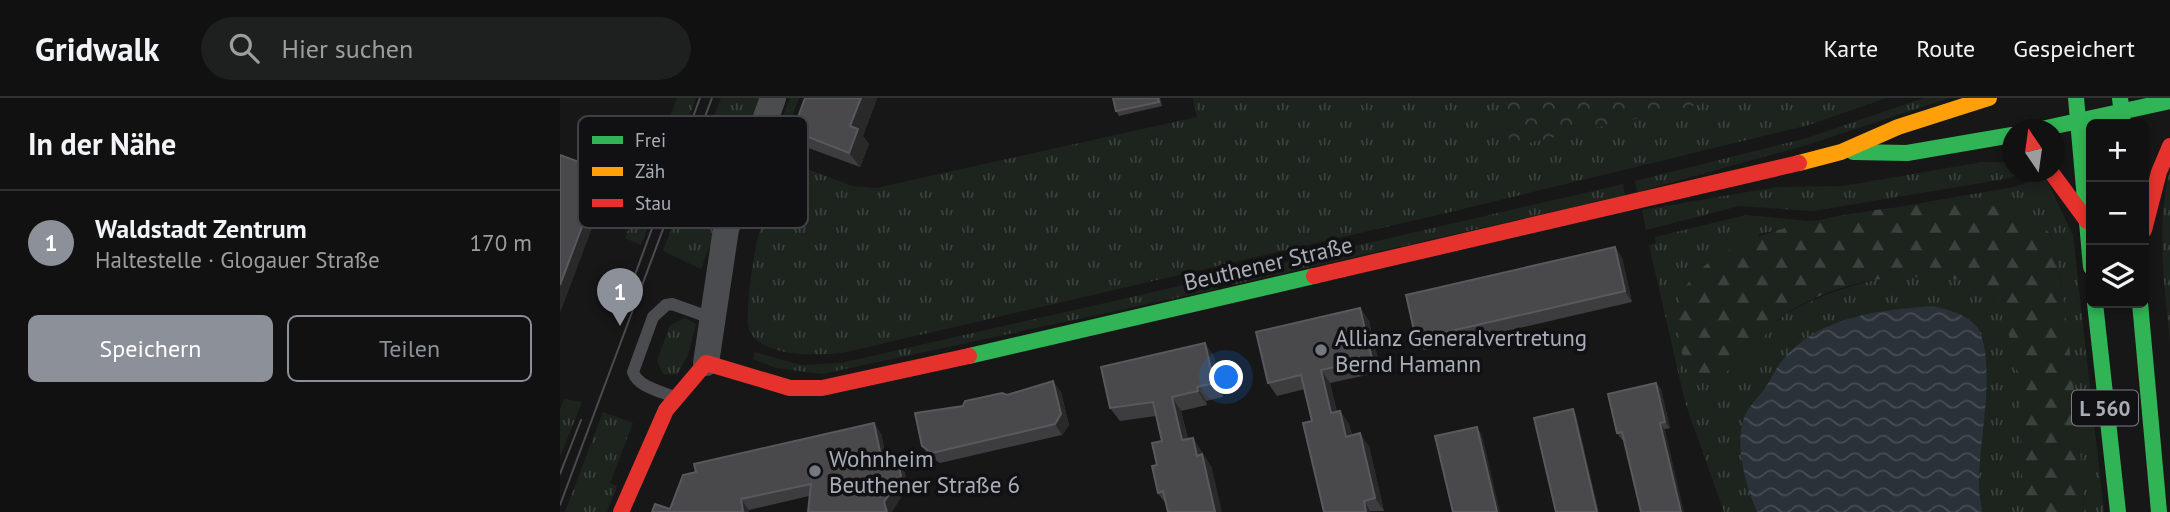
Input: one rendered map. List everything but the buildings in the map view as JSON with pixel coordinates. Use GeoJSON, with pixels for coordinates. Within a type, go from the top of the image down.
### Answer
{"type":"FeatureCollection","features":[{"type":"Feature","properties":{"kind":"street"},"geometry":{"type":"LineString","coordinates":[[767,116],[774,98]]}},
{"type":"Feature","properties":{"kind":"street"},"geometry":{"type":"LineString","coordinates":[[1958,108],[1973,98]]}},
{"type":"Feature","properties":{"kind":"street","name":"Beuthener Straße"},"geometry":{"type":"LineString","coordinates":[[706,363],[790,388],[822,388],[857,382],[1841,152],[1898,127],[1989,98]]}},
{"type":"Feature","properties":{"kind":"street"},"geometry":{"type":"LineString","coordinates":[[2076,98],[2086,209]]}},
{"type":"Feature","properties":{"kind":"street"},"geometry":{"type":"LineString","coordinates":[[2065,124],[2170,101]]}},
{"type":"Feature","properties":{"kind":"street","name":"Beuthener Straße"},"geometry":{"type":"LineString","coordinates":[[1841,152],[1907,153],[2002,137]]}},
{"type":"Feature","properties":{"kind":"street"},"geometry":{"type":"LineString","coordinates":[[1973,142],[2002,152]]}},
{"type":"Feature","properties":{"kind":"street"},"geometry":{"type":"LineString","coordinates":[[2149,211],[2159,172],[2170,146]]}},
{"type":"Feature","properties":{"kind":"street"},"geometry":{"type":"LineString","coordinates":[[2058,182],[2086,219]]}},
{"type":"Feature","properties":{"kind":"street"},"geometry":{"type":"LineString","coordinates":[[621,512],[643,457],[676,397],[706,363],[715,319],[717,282],[726,228]]}},
{"type":"Feature","properties":{"kind":"street","name":"L 560"},"geometry":{"type":"LineString","coordinates":[[2096,308],[2118,512]]}},
{"type":"Feature","properties":{"kind":"street","name":"L 560"},"geometry":{"type":"LineString","coordinates":[[2140,308],[2159,512]]}},
{"type":"Feature","properties":{"kind":"lane"},"geometry":{"type":"LineString","coordinates":[[676,397],[635,379],[633,372],[653,317],[666,305],[672,304],[715,319]]}},
{"type":"Feature","properties":{"kind":"green space"},"geometry":{"type":"Polygon","coordinates":[[[677,98],[696,98],[689,116],[670,116],[677,98]]]}},
{"type":"Feature","properties":{"kind":"green space"},"geometry":{"type":"Polygon","coordinates":[[[721,98],[765,98],[758,116],[714,116],[721,98]]]}},
{"type":"Feature","properties":{"kind":"green space"},"geometry":{"type":"Polygon","coordinates":[[[790,98],[799,98],[792,116],[783,116],[790,98]]]}},
{"type":"Feature","properties":{"kind":"green space"},"geometry":{"type":"Polygon","coordinates":[[[1193,98],[1886,98],[1809,125],[1442,214],[846,352],[809,354],[780,351],[768,347],[750,332],[748,300],[761,228],[808,228],[808,169],[852,186],[876,188],[1197,117],[1193,98]]]}},
{"type":"Feature","properties":{"kind":"green space"},"geometry":{"type":"Polygon","coordinates":[[[1500,98],[1727,98],[1511,147],[1500,98]]]}},
{"type":"Feature","properties":{"kind":"green space"},"geometry":{"type":"Polygon","coordinates":[[[1924,98],[1949,98],[1810,144],[1637,192],[1635,181],[1807,138],[1924,98]]]}},
{"type":"Feature","properties":{"kind":"green space"},"geometry":{"type":"Polygon","coordinates":[[[1983,162],[2002,162],[2002,179],[1813,211],[1739,206],[1646,230],[1642,210],[1777,187],[1843,186],[1983,162]]]}},
{"type":"Feature","properties":{"kind":"green space"},"geometry":{"type":"Polygon","coordinates":[[[2170,167],[2170,343],[2162,234],[2170,167]]]}},
{"type":"Feature","properties":{"kind":"green space"},"geometry":{"type":"Polygon","coordinates":[[[2028,182],[2047,182],[2073,235],[2104,512],[2086,512],[2061,280],[2051,234],[1950,201],[1898,207],[2014,187],[2028,182]]]}},
{"type":"Feature","properties":{"kind":"green space"},"geometry":{"type":"Polygon","coordinates":[[[1623,184],[1625,195],[1232,285],[1230,275],[1623,184]]]}},
{"type":"Feature","properties":{"kind":"green space"},"geometry":{"type":"Polygon","coordinates":[[[1950,201],[2016,212],[2039,224],[2049,233],[2066,318],[2086,512],[2024,512],[2021,425],[2015,359],[2007,329],[1996,305],[1980,288],[1964,281],[1939,277],[1896,277],[1842,288],[1809,301],[1778,319],[1750,355],[1732,369],[1708,379],[1686,369],[1677,327],[1678,305],[1686,286],[1707,264],[1735,247],[1769,233],[1807,223],[1884,209],[1950,201]]]}},
{"type":"Feature","properties":{"kind":"green space"},"geometry":{"type":"Polygon","coordinates":[[[1746,215],[1819,222],[1759,234],[1753,352],[1779,319],[1822,296],[1849,287],[1907,275],[1935,275],[1960,279],[1984,291],[2006,322],[2018,364],[2025,512],[1724,512],[1685,402],[1649,245],[1656,243],[1655,237],[1746,215]]]}},
{"type":"Feature","properties":{"kind":"green space"},"geometry":{"type":"Polygon","coordinates":[[[629,228],[647,228],[641,245],[625,238],[629,228]]]}},
{"type":"Feature","properties":{"kind":"green space"},"geometry":{"type":"Polygon","coordinates":[[[672,228],[716,228],[701,269],[663,251],[672,228]]]}},
{"type":"Feature","properties":{"kind":"green space"},"geometry":{"type":"Polygon","coordinates":[[[1215,278],[1218,289],[822,374],[776,368],[753,359],[755,352],[800,365],[841,363],[1215,278]]]}},
{"type":"Feature","properties":{"kind":"green space"},"geometry":{"type":"Polygon","coordinates":[[[685,318],[696,324],[688,355],[677,375],[663,374],[657,361],[670,325],[685,318]]]}},
{"type":"Feature","properties":{"kind":"green space"},"geometry":{"type":"Polygon","coordinates":[[[564,399],[582,402],[560,457],[560,409],[564,399]]]}},
{"type":"Feature","properties":{"kind":"green space"},"geometry":{"type":"Polygon","coordinates":[[[603,412],[633,423],[610,483],[617,486],[607,512],[565,512],[603,412]]]}},
{"type":"Feature","properties":{"kind":"water"},"geometry":{"type":"Polygon","coordinates":[[[1933,306],[1968,319],[1977,327],[1983,342],[1987,381],[1979,469],[1982,512],[1757,512],[1743,466],[1741,430],[1748,410],[1782,361],[1796,346],[1831,325],[1872,313],[1933,306]]]}},
{"type":"Feature","properties":{"kind":"tram line"},"geometry":{"type":"LineString","coordinates":[[693,116],[700,98]]}},
{"type":"Feature","properties":{"kind":"tram line"},"geometry":{"type":"LineString","coordinates":[[705,116],[712,98]]}},
{"type":"Feature","properties":{"kind":"tram line"},"geometry":{"type":"LineString","coordinates":[[625,302],[652,228]]}},
{"type":"Feature","properties":{"kind":"tram line"},"geometry":{"type":"LineString","coordinates":[[560,505],[663,228]]}},
{"type":"Feature","properties":{"kind":"tram line"},"geometry":{"type":"LineString","coordinates":[[560,474],[581,420]]}},
{"type":"Feature","properties":{"kind":"traffic: fast"},"geometry":{"type":"LineString","coordinates":[[2076,98],[2089,245]]}},
{"type":"Feature","properties":{"kind":"traffic: fast"},"geometry":{"type":"LineString","coordinates":[[2120,98],[2122,119]]}},
{"type":"Feature","properties":{"kind":"traffic: fast"},"geometry":{"type":"LineString","coordinates":[[2065,124],[2170,101]]}},
{"type":"Feature","properties":{"kind":"traffic: fast"},"geometry":{"type":"LineString","coordinates":[[1853,152],[1907,153],[2002,137]]}},
{"type":"Feature","properties":{"kind":"traffic: fast"},"geometry":{"type":"LineString","coordinates":[[969,356],[1314,276]]}},
{"type":"Feature","properties":{"kind":"traffic: fast"},"geometry":{"type":"LineString","coordinates":[[2096,308],[2118,512]]}},
{"type":"Feature","properties":{"kind":"traffic: fast"},"geometry":{"type":"LineString","coordinates":[[2140,308],[2159,512]]}},
{"type":"Feature","properties":{"kind":"traffic: slow"},"geometry":{"type":"LineString","coordinates":[[1799,163],[1841,152],[1898,127],[1989,98]]}},
{"type":"Feature","properties":{"kind":"traffic: jam"},"geometry":{"type":"LineString","coordinates":[[2149,211],[2159,172],[2170,146]]}},
{"type":"Feature","properties":{"kind":"traffic: jam"},"geometry":{"type":"LineString","coordinates":[[1314,276],[1799,163]]}},
{"type":"Feature","properties":{"kind":"traffic: jam"},"geometry":{"type":"LineString","coordinates":[[2058,182],[2086,220]]}},
{"type":"Feature","properties":{"kind":"traffic: jam"},"geometry":{"type":"LineString","coordinates":[[621,512],[666,410],[706,363],[790,388],[822,388],[969,356]]}},
{"type":"Feature","properties":{"kind":"place","name":"Waldstadt Zentrum"},"geometry":{"type":"Point","coordinates":[620,326]}},
{"type":"Feature","properties":{"kind":"place","name":"Allianz Generalvertretung Bernd Hamann"},"geometry":{"type":"Point","coordinates":[1321,350]}},
{"type":"Feature","properties":{"kind":"place","name":"Wohnheim Beuthener Straße 6"},"geometry":{"type":"Point","coordinates":[815,471]}}]}
